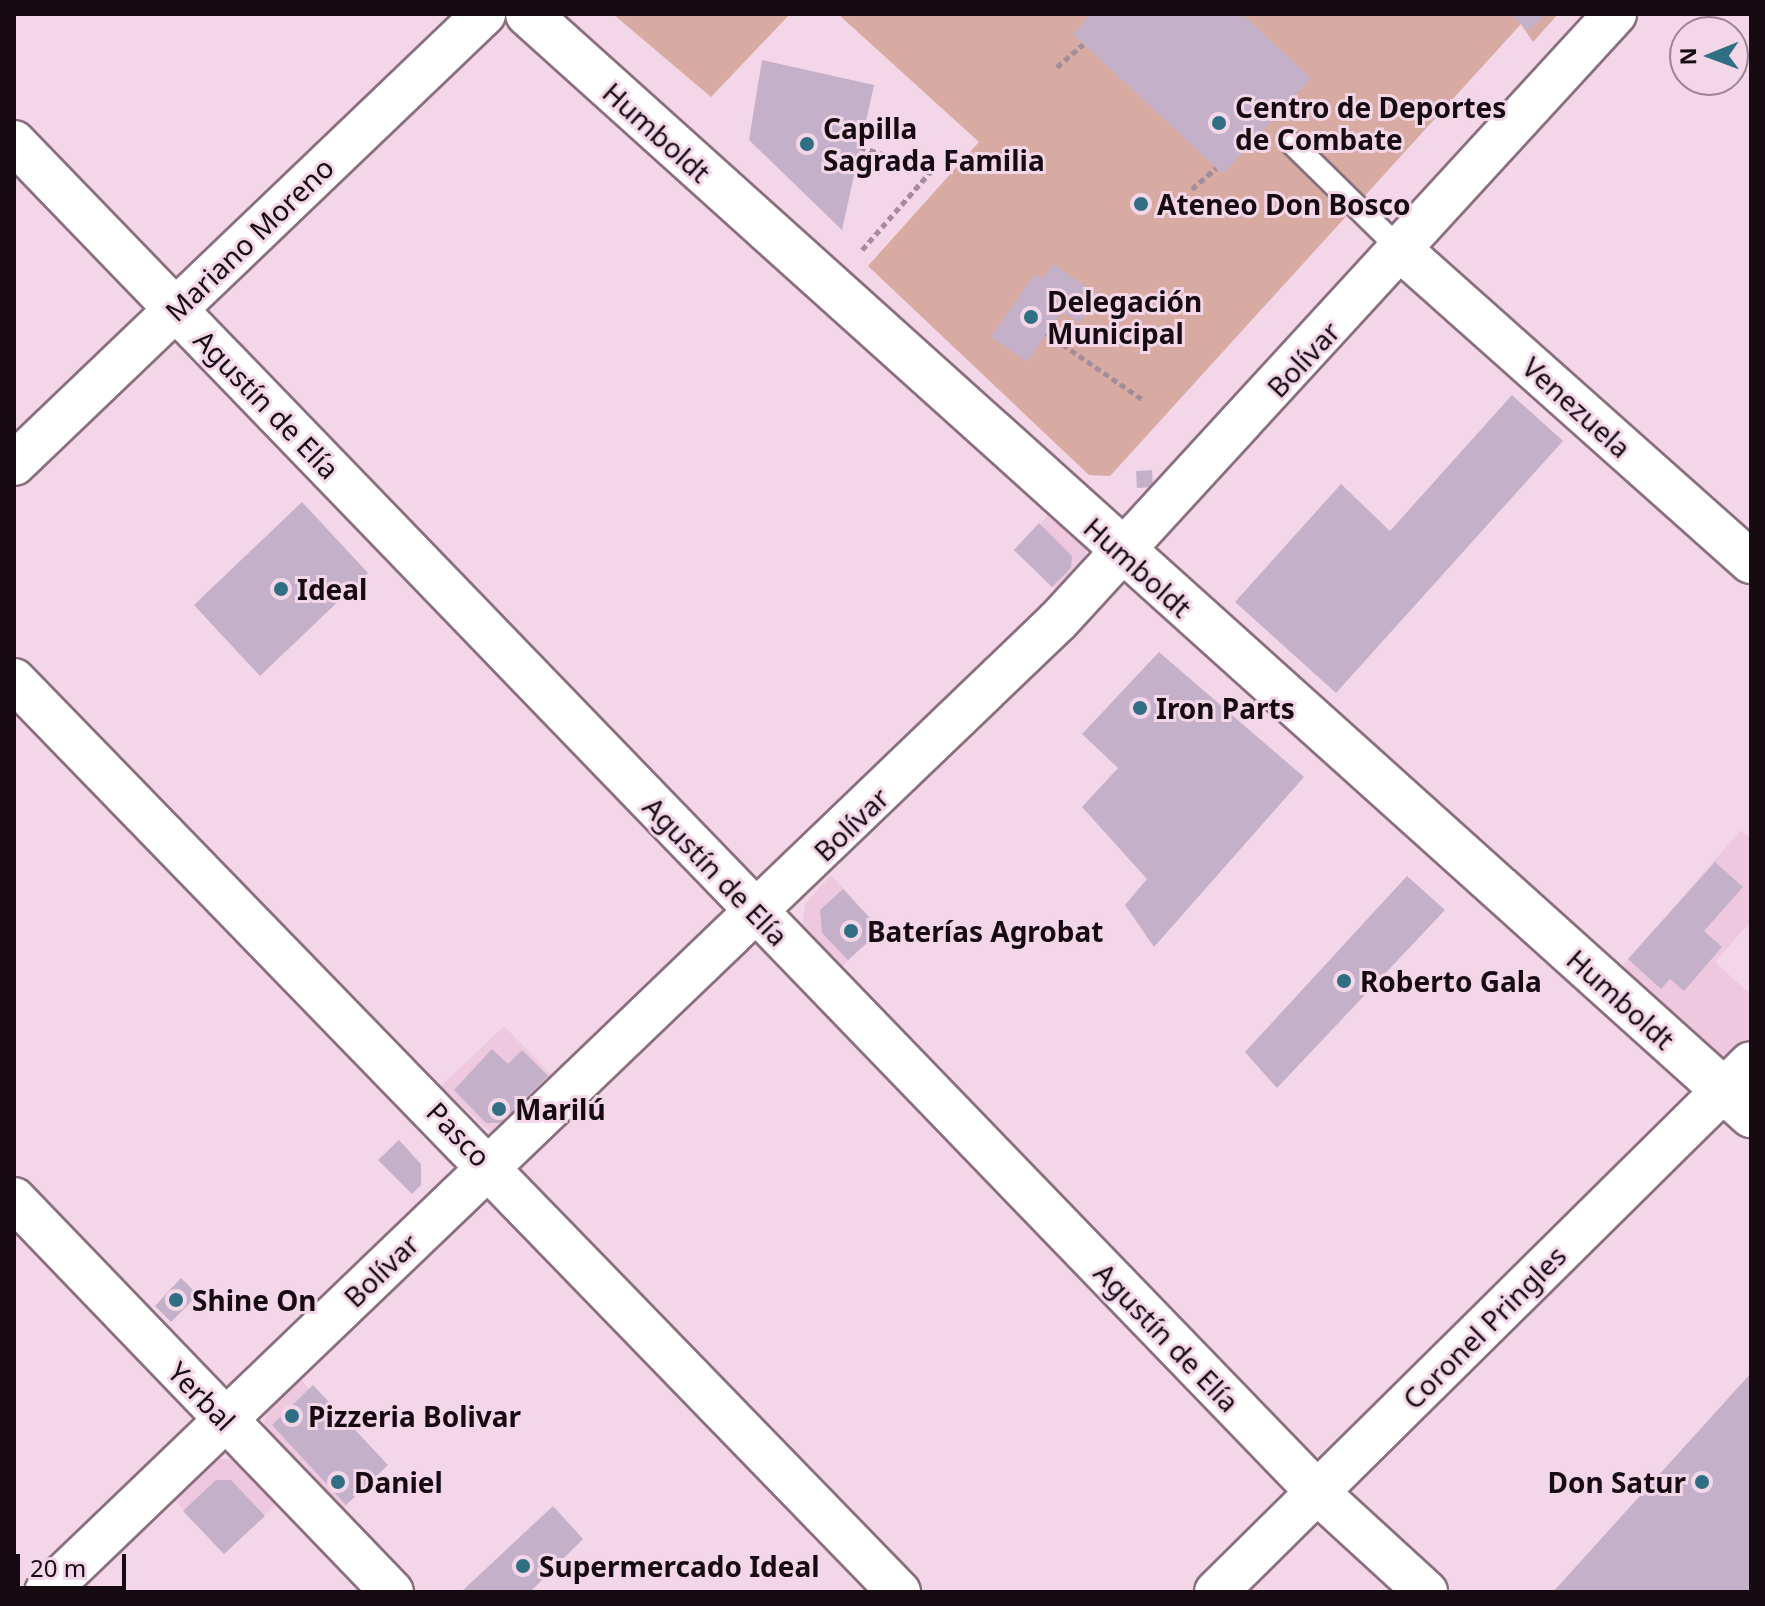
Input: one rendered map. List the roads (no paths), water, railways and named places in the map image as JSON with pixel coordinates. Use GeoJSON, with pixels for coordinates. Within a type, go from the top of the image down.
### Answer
{"type":"FeatureCollection","features":[{"type":"Feature","properties":{"kind":"street","name":"Mariano Moreno"},"geometry":{"type":"LineString","coordinates":[[14,464],[484,14]]}},
{"type":"Feature","properties":{"kind":"street","name":"Humboldt"},"geometry":{"type":"LineString","coordinates":[[528,14],[1122,553],[1742,1089]]}},
{"type":"Feature","properties":{"kind":"street","name":"Bolívar"},"geometry":{"type":"LineString","coordinates":[[46,1592],[490,1165],[758,915],[1122,553],[1403,252],[1615,14]]}},
{"type":"Feature","properties":{"kind":"street","name":"Agustín de Elía"},"geometry":{"type":"LineString","coordinates":[[14,142],[1317,1492],[1426,1592]]}},
{"type":"Feature","properties":{"kind":"street","name":"Venezuela"},"geometry":{"type":"LineString","coordinates":[[1403,252],[1751,562]]}},
{"type":"Feature","properties":{"kind":"street","name":"Pasco"},"geometry":{"type":"LineString","coordinates":[[14,680],[490,1165],[899,1592]]}},
{"type":"Feature","properties":{"kind":"street","name":"Coronel Pringles"},"geometry":{"type":"LineString","coordinates":[[1216,1592],[1317,1492],[1742,1089]]}},
{"type":"Feature","properties":{"kind":"street","name":"Yerbal"},"geometry":{"type":"LineString","coordinates":[[14,1199],[392,1592]]}},
{"type":"Feature","properties":{"kind":"lane"},"geometry":{"type":"LineString","coordinates":[[1294,145],[1403,252]]}},
{"type":"Feature","properties":{"kind":"place","name":"Centro de Deportes de Combate"},"geometry":{"type":"Point","coordinates":[1219,123]}},
{"type":"Feature","properties":{"kind":"place","name":"Capilla Sagrada Familia"},"geometry":{"type":"Point","coordinates":[807,144]}},
{"type":"Feature","properties":{"kind":"place","name":"Ateneo Don Bosco"},"geometry":{"type":"Point","coordinates":[1141,204]}},
{"type":"Feature","properties":{"kind":"place","name":"Delegación Municipal"},"geometry":{"type":"Point","coordinates":[1031,317]}},
{"type":"Feature","properties":{"kind":"place","name":"Ideal"},"geometry":{"type":"Point","coordinates":[281,589]}},
{"type":"Feature","properties":{"kind":"place","name":"Iron Parts"},"geometry":{"type":"Point","coordinates":[1140,708]}},
{"type":"Feature","properties":{"kind":"place","name":"Baterías Agrobat"},"geometry":{"type":"Point","coordinates":[851,931]}},
{"type":"Feature","properties":{"kind":"place","name":"Roberto Gala"},"geometry":{"type":"Point","coordinates":[1344,981]}},
{"type":"Feature","properties":{"kind":"place","name":"Marilú"},"geometry":{"type":"Point","coordinates":[499,1109]}},
{"type":"Feature","properties":{"kind":"place","name":"Shine On"},"geometry":{"type":"Point","coordinates":[176,1300]}},
{"type":"Feature","properties":{"kind":"place","name":"Pizzeria Bolivar"},"geometry":{"type":"Point","coordinates":[292,1416]}},
{"type":"Feature","properties":{"kind":"place","name":"Daniel"},"geometry":{"type":"Point","coordinates":[338,1482]}},
{"type":"Feature","properties":{"kind":"place","name":"Don Satur"},"geometry":{"type":"Point","coordinates":[1702,1482]}},
{"type":"Feature","properties":{"kind":"place","name":"Supermercado Ideal"},"geometry":{"type":"Point","coordinates":[523,1566]}}]}
